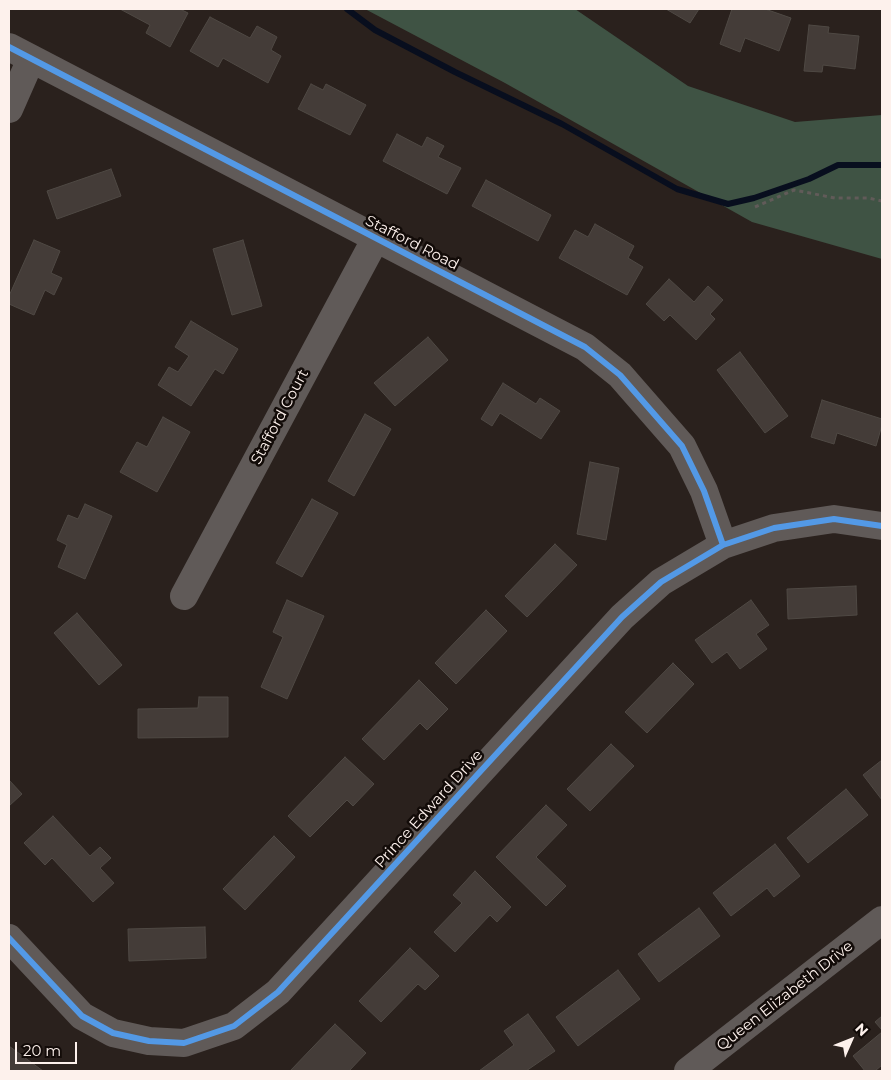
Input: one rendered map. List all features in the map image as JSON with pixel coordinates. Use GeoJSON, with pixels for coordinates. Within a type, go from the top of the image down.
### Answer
{"type":"FeatureCollection","features":[{"type":"Feature","properties":{"kind":"street"},"geometry":{"type":"LineString","coordinates":[[9,109],[20,53]]}},
{"type":"Feature","properties":{"kind":"street","name":"Stafford Road"},"geometry":{"type":"LineString","coordinates":[[20,53],[586,347],[620,375],[682,446],[704,491],[723,545]]}},
{"type":"Feature","properties":{"kind":"street","name":"Stafford Court"},"geometry":{"type":"LineString","coordinates":[[184,596],[376,238]]}},
{"type":"Feature","properties":{"kind":"street","name":"Prince Edward Drive"},"geometry":{"type":"LineString","coordinates":[[9,938],[82,1016],[113,1033],[149,1041],[184,1043],[234,1026],[278,992],[622,617],[661,582],[723,545],[774,528],[834,519],[882,526]]}},
{"type":"Feature","properties":{"kind":"street","name":"Queen Elizabeth Drive"},"geometry":{"type":"LineString","coordinates":[[688,1071],[882,920]]}},
{"type":"Feature","properties":{"kind":"path"},"geometry":{"type":"LineString","coordinates":[[755,207],[794,190],[835,198],[868,198],[882,201]]}},
{"type":"Feature","properties":{"kind":"green space"},"geometry":{"type":"Polygon","coordinates":[[[365,9],[575,9],[688,86],[795,122],[882,115],[882,259],[752,222],[505,83],[365,9]]]}},
{"type":"Feature","properties":{"kind":"building"},"geometry":{"type":"Polygon","coordinates":[[[120,9],[180,9],[188,13],[170,47],[146,33],[150,25],[120,9]]]}},
{"type":"Feature","properties":{"kind":"building"},"geometry":{"type":"Polygon","coordinates":[[[666,9],[699,9],[690,23],[666,9]]]}},
{"type":"Feature","properties":{"kind":"building"},"geometry":{"type":"Polygon","coordinates":[[[732,9],[765,9],[791,18],[779,51],[745,38],[740,52],[720,44],[732,9]]]}},
{"type":"Feature","properties":{"kind":"building"},"geometry":{"type":"Polygon","coordinates":[[[210,17],[250,38],[257,26],[277,37],[271,50],[281,56],[268,83],[223,58],[218,67],[190,51],[210,17]]]}},
{"type":"Feature","properties":{"kind":"building"},"geometry":{"type":"Polygon","coordinates":[[[809,25],[829,27],[828,33],[859,36],[855,69],[823,65],[822,72],[804,71],[809,25]]]}},
{"type":"Feature","properties":{"kind":"building"},"geometry":{"type":"Polygon","coordinates":[[[311,84],[323,90],[326,84],[366,105],[350,135],[298,109],[311,84]]]}},
{"type":"Feature","properties":{"kind":"building"},"geometry":{"type":"Polygon","coordinates":[[[397,134],[422,147],[427,137],[444,146],[438,157],[461,168],[447,194],[383,161],[397,134]]]}},
{"type":"Feature","properties":{"kind":"building"},"geometry":{"type":"Polygon","coordinates":[[[111,169],[121,196],[57,219],[47,191],[111,169]]]}},
{"type":"Feature","properties":{"kind":"building"},"geometry":{"type":"Polygon","coordinates":[[[486,180],[551,215],[538,241],[472,206],[486,180]]]}},
{"type":"Feature","properties":{"kind":"building"},"geometry":{"type":"Polygon","coordinates":[[[595,224],[634,246],[628,258],[643,267],[627,295],[559,258],[575,230],[588,237],[595,224]]]}},
{"type":"Feature","properties":{"kind":"building"},"geometry":{"type":"Polygon","coordinates":[[[34,240],[60,251],[51,273],[62,278],[54,295],[45,290],[34,315],[9,304],[9,296],[34,240]]]}},
{"type":"Feature","properties":{"kind":"building"},"geometry":{"type":"Polygon","coordinates":[[[243,240],[262,306],[232,315],[213,249],[243,240]]]}},
{"type":"Feature","properties":{"kind":"building"},"geometry":{"type":"Polygon","coordinates":[[[669,279],[694,302],[708,286],[723,300],[710,314],[715,319],[696,340],[670,315],[664,321],[646,304],[669,279]]]}},
{"type":"Feature","properties":{"kind":"building"},"geometry":{"type":"Polygon","coordinates":[[[191,321],[238,349],[223,374],[215,369],[191,406],[158,385],[169,367],[178,372],[189,356],[175,347],[191,321]]]}},
{"type":"Feature","properties":{"kind":"building"},"geometry":{"type":"Polygon","coordinates":[[[428,337],[448,360],[395,406],[374,383],[428,337]]]}},
{"type":"Feature","properties":{"kind":"building"},"geometry":{"type":"Polygon","coordinates":[[[740,352],[788,416],[765,433],[717,370],[740,352]]]}},
{"type":"Feature","properties":{"kind":"building"},"geometry":{"type":"Polygon","coordinates":[[[503,383],[536,404],[540,398],[560,411],[541,439],[500,413],[492,426],[481,419],[503,383]]]}},
{"type":"Feature","properties":{"kind":"building"},"geometry":{"type":"Polygon","coordinates":[[[822,400],[882,419],[876,446],[837,433],[834,444],[811,437],[822,400]]]}},
{"type":"Feature","properties":{"kind":"building"},"geometry":{"type":"Polygon","coordinates":[[[365,414],[391,429],[354,496],[328,481],[365,414]]]}},
{"type":"Feature","properties":{"kind":"building"},"geometry":{"type":"Polygon","coordinates":[[[163,417],[190,432],[157,492],[120,472],[137,442],[147,447],[163,417]]]}},
{"type":"Feature","properties":{"kind":"building"},"geometry":{"type":"Polygon","coordinates":[[[590,462],[619,468],[606,540],[577,534],[590,462]]]}},
{"type":"Feature","properties":{"kind":"building"},"geometry":{"type":"Polygon","coordinates":[[[312,499],[338,513],[302,577],[276,563],[312,499]]]}},
{"type":"Feature","properties":{"kind":"building"},"geometry":{"type":"Polygon","coordinates":[[[85,504],[112,516],[85,579],[58,567],[67,545],[57,540],[68,515],[78,519],[85,504]]]}},
{"type":"Feature","properties":{"kind":"building"},"geometry":{"type":"Polygon","coordinates":[[[555,544],[577,565],[527,617],[505,596],[555,544]]]}},
{"type":"Feature","properties":{"kind":"building"},"geometry":{"type":"Polygon","coordinates":[[[856,586],[857,615],[788,619],[787,589],[856,586]]]}},
{"type":"Feature","properties":{"kind":"building"},"geometry":{"type":"Polygon","coordinates":[[[287,600],[324,616],[287,699],[261,687],[283,637],[273,632],[287,600]]]}},
{"type":"Feature","properties":{"kind":"building"},"geometry":{"type":"Polygon","coordinates":[[[751,600],[769,625],[756,634],[767,649],[740,669],[727,652],[712,663],[695,640],[751,600]]]}},
{"type":"Feature","properties":{"kind":"building"},"geometry":{"type":"Polygon","coordinates":[[[486,610],[507,631],[456,684],[435,663],[486,610]]]}},
{"type":"Feature","properties":{"kind":"building"},"geometry":{"type":"Polygon","coordinates":[[[77,613],[122,665],[99,685],[54,633],[77,613]]]}},
{"type":"Feature","properties":{"kind":"building"},"geometry":{"type":"Polygon","coordinates":[[[673,663],[694,684],[647,733],[625,712],[673,663]]]}},
{"type":"Feature","properties":{"kind":"building"},"geometry":{"type":"Polygon","coordinates":[[[419,680],[448,709],[427,730],[420,723],[384,760],[362,739],[419,680]]]}},
{"type":"Feature","properties":{"kind":"building"},"geometry":{"type":"Polygon","coordinates":[[[199,697],[228,697],[228,737],[138,738],[138,709],[198,708],[199,697]]]}},
{"type":"Feature","properties":{"kind":"building"},"geometry":{"type":"Polygon","coordinates":[[[611,744],[634,766],[590,811],[567,789],[611,744]]]}},
{"type":"Feature","properties":{"kind":"building"},"geometry":{"type":"Polygon","coordinates":[[[345,757],[374,784],[353,806],[347,800],[310,837],[288,816],[345,757]]]}},
{"type":"Feature","properties":{"kind":"building"},"geometry":{"type":"Polygon","coordinates":[[[882,760],[882,800],[863,775],[882,760]]]}},
{"type":"Feature","properties":{"kind":"building"},"geometry":{"type":"Polygon","coordinates":[[[9,780],[22,794],[9,806],[9,780]]]}},
{"type":"Feature","properties":{"kind":"building"},"geometry":{"type":"Polygon","coordinates":[[[846,789],[868,815],[808,863],[787,838],[846,789]]]}},
{"type":"Feature","properties":{"kind":"building"},"geometry":{"type":"Polygon","coordinates":[[[546,805],[567,825],[536,857],[566,886],[546,906],[496,857],[546,805]]]}},
{"type":"Feature","properties":{"kind":"building"},"geometry":{"type":"Polygon","coordinates":[[[53,816],[90,856],[100,847],[111,858],[100,868],[114,883],[93,902],[52,858],[45,865],[24,843],[53,816]]]}},
{"type":"Feature","properties":{"kind":"building"},"geometry":{"type":"Polygon","coordinates":[[[274,836],[295,857],[245,910],[223,889],[274,836]]]}},
{"type":"Feature","properties":{"kind":"building"},"geometry":{"type":"Polygon","coordinates":[[[775,844],[800,876],[774,897],[767,888],[731,916],[713,893],[775,844]]]}},
{"type":"Feature","properties":{"kind":"building"},"geometry":{"type":"Polygon","coordinates":[[[475,871],[511,907],[497,922],[490,915],[455,952],[434,932],[462,903],[453,895],[475,871]]]}},
{"type":"Feature","properties":{"kind":"building"},"geometry":{"type":"Polygon","coordinates":[[[699,908],[720,936],[659,982],[638,954],[699,908]]]}},
{"type":"Feature","properties":{"kind":"building"},"geometry":{"type":"Polygon","coordinates":[[[205,927],[206,958],[129,961],[128,929],[205,927]]]}},
{"type":"Feature","properties":{"kind":"building"},"geometry":{"type":"Polygon","coordinates":[[[410,948],[439,976],[425,990],[418,984],[381,1022],[359,1001],[410,948]]]}},
{"type":"Feature","properties":{"kind":"building"},"geometry":{"type":"Polygon","coordinates":[[[618,970],[640,999],[578,1046],[556,1017],[618,970]]]}},
{"type":"Feature","properties":{"kind":"building"},"geometry":{"type":"Polygon","coordinates":[[[528,1014],[555,1051],[526,1071],[479,1071],[514,1045],[504,1031],[528,1014]]]}},
{"type":"Feature","properties":{"kind":"building"},"geometry":{"type":"Polygon","coordinates":[[[882,1016],[882,1030],[875,1022],[882,1016]]]}},
{"type":"Feature","properties":{"kind":"building"},"geometry":{"type":"Polygon","coordinates":[[[335,1024],[366,1053],[349,1071],[290,1071],[335,1024]]]}},
{"type":"Feature","properties":{"kind":"building"},"geometry":{"type":"Polygon","coordinates":[[[882,1032],[882,1065],[875,1071],[865,1071],[853,1056],[882,1032]]]}},
{"type":"Feature","properties":{"kind":"building"},"geometry":{"type":"Polygon","coordinates":[[[9,1046],[43,1071],[9,1071],[9,1046]]]}},
{"type":"Feature","properties":{"kind":"waterway"},"geometry":{"type":"LineString","coordinates":[[347,9],[375,30],[455,72],[562,124],[677,189],[728,204],[754,198],[809,179],[838,165],[882,165]]}},
{"type":"Feature","properties":{"kind":"cycle path"},"geometry":{"type":"LineString","coordinates":[[9,47],[585,347],[620,375],[682,446],[704,491],[723,545]]}},
{"type":"Feature","properties":{"kind":"cycle path"},"geometry":{"type":"LineString","coordinates":[[9,938],[82,1016],[113,1033],[149,1041],[184,1043],[234,1026],[278,992],[622,617],[661,582],[723,545],[774,528],[834,519],[882,526]]}}]}
